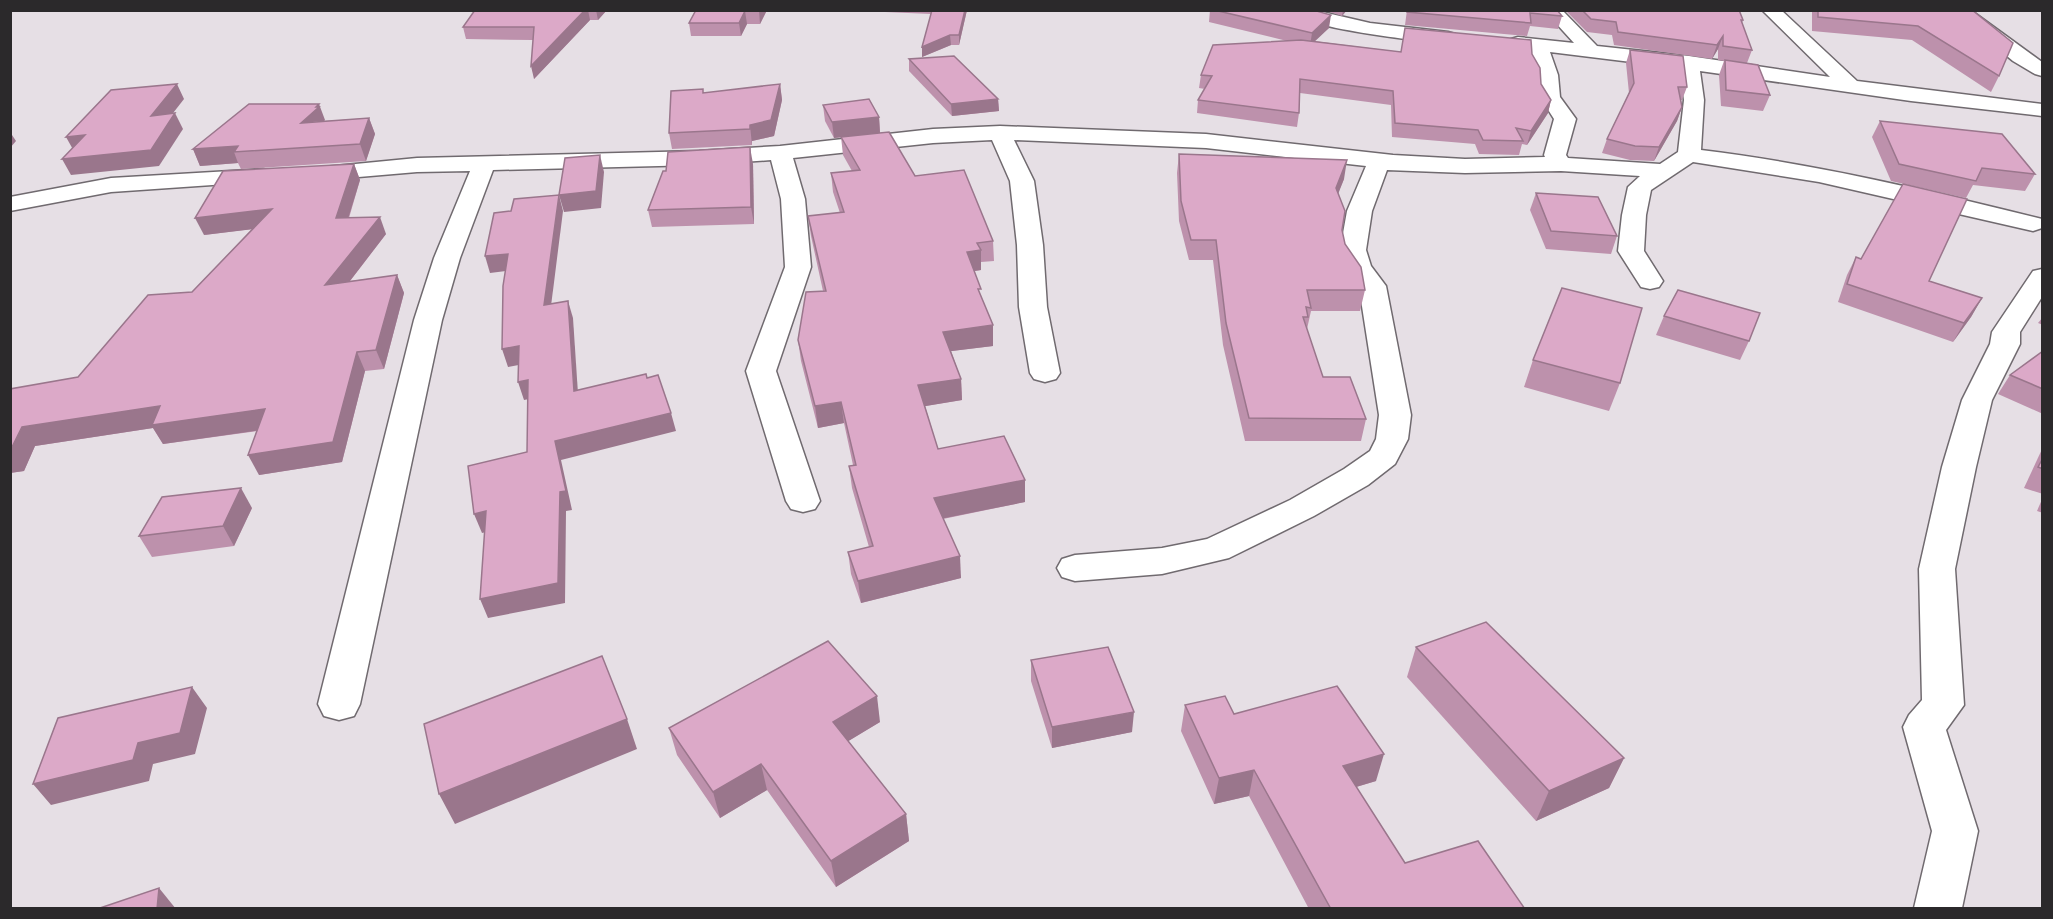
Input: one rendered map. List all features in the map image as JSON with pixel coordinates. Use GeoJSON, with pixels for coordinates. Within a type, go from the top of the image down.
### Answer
{"type":"FeatureCollection","features":[{"type":"Feature","properties":{"kind":"street"},"geometry":{"type":"LineString","coordinates":[[1294,10],[1360,28],[1462,39]]}},
{"type":"Feature","properties":{"kind":"street"},"geometry":{"type":"LineString","coordinates":[[1552,10],[1591,50]]}},
{"type":"Feature","properties":{"kind":"street"},"geometry":{"type":"LineString","coordinates":[[1770,10],[1849,84]]}},
{"type":"Feature","properties":{"kind":"street"},"geometry":{"type":"LineString","coordinates":[[1959,10],[1981,24],[1998,42],[2020,58],[2043,70]]}},
{"type":"Feature","properties":{"kind":"street"},"geometry":{"type":"LineString","coordinates":[[1500,42],[1689,62],[1978,104],[2043,110]]}},
{"type":"Feature","properties":{"kind":"street"},"geometry":{"type":"LineString","coordinates":[[2020,58],[2034,43]]}},
{"type":"Feature","properties":{"kind":"street"},"geometry":{"type":"LineString","coordinates":[[1538,45],[1548,75],[1550,97],[1565,119],[1555,155],[1561,164]]}},
{"type":"Feature","properties":{"kind":"street"},"geometry":{"type":"LineString","coordinates":[[1689,62],[1694,100],[1689,155]]}},
{"type":"Feature","properties":{"kind":"street"},"geometry":{"type":"LineString","coordinates":[[12,207],[111,184],[339,173],[417,165],[688,158],[780,153],[933,136],[1000,133],[1206,141],[1393,162],[1465,166],[1561,164],[1662,171]]}},
{"type":"Feature","properties":{"kind":"street"},"geometry":{"type":"LineString","coordinates":[[1000,133],[1022,181],[1030,245],[1033,307],[1045,373]]}},
{"type":"Feature","properties":{"kind":"street"},"geometry":{"type":"LineString","coordinates":[[780,153],[793,199],[798,267],[761,371],[803,501]]}},
{"type":"Feature","properties":{"kind":"street"},"geometry":{"type":"LineString","coordinates":[[1650,280],[1631,251],[1634,215],[1640,187],[1689,155],[1749,162],[1858,183],[2033,224]]}},
{"type":"Feature","properties":{"kind":"street"},"geometry":{"type":"LineString","coordinates":[[1075,568],[1162,561],[1216,549],[1302,508],[1356,477],[1383,456],[1392,439],[1395,415],[1372,286],[1360,272],[1354,258],[1353,247],[1367,184],[1378,165],[1393,162]]}},
{"type":"Feature","properties":{"kind":"street"},"geometry":{"type":"LineString","coordinates":[[339,704],[428,320],[447,258],[484,164]]}},
{"type":"Feature","properties":{"kind":"street"},"geometry":{"type":"LineString","coordinates":[[1938,909],[1955,831],[1924,727],[1943,705],[1937,569],[1959,467],[1977,400],[2005,344],[2006,332],[2043,277]]}},
{"type":"Feature","properties":{"kind":"building"},"geometry":{"type":"Polygon","coordinates":[[[475,10],[585,10],[531,66],[534,27],[463,27],[475,10]]]}},
{"type":"Feature","properties":{"kind":"building"},"geometry":{"type":"Polygon","coordinates":[[[696,10],[759,10],[745,11],[739,23],[689,23],[696,10]]]}},
{"type":"Feature","properties":{"kind":"building"},"geometry":{"type":"Polygon","coordinates":[[[932,10],[965,10],[959,35],[950,35],[922,47],[932,10]]]}},
{"type":"Feature","properties":{"kind":"building"},"geometry":{"type":"Polygon","coordinates":[[[1214,10],[1313,10],[1331,15],[1312,33],[1214,10]]]}},
{"type":"Feature","properties":{"kind":"building"},"geometry":{"type":"Polygon","coordinates":[[[1407,10],[1557,10],[1562,16],[1530,13],[1531,23],[1407,12],[1407,10]]]}},
{"type":"Feature","properties":{"kind":"building"},"geometry":{"type":"Polygon","coordinates":[[[1582,10],[1739,10],[1752,50],[1723,46],[1723,36],[1717,45],[1618,32],[1616,22],[1591,19],[1582,10]]]}},
{"type":"Feature","properties":{"kind":"building"},"geometry":{"type":"Polygon","coordinates":[[[1818,10],[1972,10],[2013,43],[1999,76],[1918,26],[1818,17],[1818,10]]]}},
{"type":"Feature","properties":{"kind":"building"},"geometry":{"type":"Polygon","coordinates":[[[1405,28],[1531,40],[1532,54],[1540,68],[1541,84],[1551,100],[1531,131],[1516,128],[1523,141],[1483,140],[1478,130],[1395,123],[1393,91],[1300,79],[1299,113],[1198,100],[1212,76],[1201,75],[1213,45],[1301,40],[1401,52],[1405,28]]]}},
{"type":"Feature","properties":{"kind":"building"},"geometry":{"type":"Polygon","coordinates":[[[1630,50],[1683,56],[1687,87],[1678,87],[1682,107],[1659,147],[1635,146],[1607,139],[1634,83],[1630,50]]]}},
{"type":"Feature","properties":{"kind":"building"},"geometry":{"type":"Polygon","coordinates":[[[954,56],[998,99],[951,104],[909,59],[954,56]]]}},
{"type":"Feature","properties":{"kind":"building"},"geometry":{"type":"Polygon","coordinates":[[[1725,60],[1758,65],[1770,95],[1726,90],[1725,60]]]}},
{"type":"Feature","properties":{"kind":"building"},"geometry":{"type":"Polygon","coordinates":[[[177,84],[151,116],[175,113],[151,150],[62,159],[85,135],[66,137],[111,90],[177,84]]]}},
{"type":"Feature","properties":{"kind":"building"},"geometry":{"type":"Polygon","coordinates":[[[780,84],[771,120],[750,125],[750,129],[669,133],[671,91],[703,89],[703,93],[780,84]]]}},
{"type":"Feature","properties":{"kind":"building"},"geometry":{"type":"Polygon","coordinates":[[[869,99],[879,117],[832,122],[823,105],[869,99]]]}},
{"type":"Feature","properties":{"kind":"building"},"geometry":{"type":"Polygon","coordinates":[[[249,104],[319,104],[316,107],[319,107],[301,123],[369,118],[360,144],[234,152],[238,146],[193,149],[249,104]]]}},
{"type":"Feature","properties":{"kind":"building"},"geometry":{"type":"Polygon","coordinates":[[[1880,121],[2002,134],[2035,174],[1982,168],[1976,181],[1899,164],[1880,121]]]}},
{"type":"Feature","properties":{"kind":"building"},"geometry":{"type":"Polygon","coordinates":[[[889,132],[915,176],[964,170],[993,241],[977,243],[981,250],[967,252],[981,289],[978,289],[993,325],[943,332],[961,379],[918,385],[938,449],[1004,436],[1025,480],[934,498],[960,556],[858,581],[848,552],[873,546],[849,466],[856,465],[841,402],[815,406],[798,340],[806,292],[826,291],[808,216],[844,212],[831,173],[860,170],[841,137],[889,132]]]}},
{"type":"Feature","properties":{"kind":"building"},"geometry":{"type":"Polygon","coordinates":[[[750,147],[751,207],[648,210],[663,171],[666,171],[668,152],[750,147]]]}},
{"type":"Feature","properties":{"kind":"building"},"geometry":{"type":"Polygon","coordinates":[[[1179,154],[1347,160],[1336,188],[1345,211],[1342,230],[1345,244],[1361,267],[1365,290],[1307,290],[1311,308],[1306,307],[1308,317],[1303,317],[1323,377],[1350,377],[1366,419],[1249,418],[1226,323],[1216,240],[1191,240],[1181,201],[1179,154]]]}},
{"type":"Feature","properties":{"kind":"building"},"geometry":{"type":"Polygon","coordinates":[[[600,155],[596,191],[559,195],[565,158],[600,155]]]}},
{"type":"Feature","properties":{"kind":"building"},"geometry":{"type":"Polygon","coordinates":[[[354,164],[336,218],[380,217],[325,285],[397,275],[376,350],[357,352],[333,442],[248,455],[265,409],[152,425],[160,406],[22,427],[10,451],[10,389],[78,377],[148,295],[192,292],[272,209],[195,218],[223,171],[354,164]]]}},
{"type":"Feature","properties":{"kind":"building"},"geometry":{"type":"Polygon","coordinates":[[[1903,184],[1967,199],[1929,281],[1982,298],[1964,323],[1847,284],[1856,257],[1861,259],[1903,184]]]}},
{"type":"Feature","properties":{"kind":"building"},"geometry":{"type":"Polygon","coordinates":[[[1536,193],[1598,197],[1617,236],[1551,231],[1536,193]]]}},
{"type":"Feature","properties":{"kind":"building"},"geometry":{"type":"Polygon","coordinates":[[[559,195],[544,305],[568,301],[574,391],[646,374],[647,378],[658,375],[671,413],[555,441],[566,491],[560,492],[558,583],[480,599],[486,511],[474,514],[468,466],[527,452],[528,380],[518,382],[519,346],[502,349],[503,286],[508,254],[485,256],[494,213],[511,211],[514,199],[559,195]]]}},
{"type":"Feature","properties":{"kind":"building"},"geometry":{"type":"Polygon","coordinates":[[[1562,288],[1642,308],[1620,383],[1533,360],[1562,288]]]}},
{"type":"Feature","properties":{"kind":"building"},"geometry":{"type":"Polygon","coordinates":[[[1678,290],[1760,313],[1749,341],[1664,316],[1678,290]]]}},
{"type":"Feature","properties":{"kind":"building"},"geometry":{"type":"Polygon","coordinates":[[[2043,351],[2043,389],[2010,375],[2043,351]]]}},
{"type":"Feature","properties":{"kind":"building"},"geometry":{"type":"Polygon","coordinates":[[[2043,458],[2043,469],[2038,467],[2043,458]]]}},
{"type":"Feature","properties":{"kind":"building"},"geometry":{"type":"Polygon","coordinates":[[[241,488],[223,526],[139,536],[162,497],[241,488]]]}},
{"type":"Feature","properties":{"kind":"building"},"geometry":{"type":"Polygon","coordinates":[[[1486,622],[1624,758],[1549,791],[1416,647],[1486,622]]]}},
{"type":"Feature","properties":{"kind":"building"},"geometry":{"type":"Polygon","coordinates":[[[828,641],[877,696],[833,722],[906,814],[831,861],[761,764],[713,792],[669,728],[828,641]]]}},
{"type":"Feature","properties":{"kind":"building"},"geometry":{"type":"Polygon","coordinates":[[[1108,647],[1134,712],[1052,727],[1031,660],[1108,647]]]}},
{"type":"Feature","properties":{"kind":"building"},"geometry":{"type":"Polygon","coordinates":[[[602,656],[627,719],[439,794],[424,724],[602,656]]]}},
{"type":"Feature","properties":{"kind":"building"},"geometry":{"type":"Polygon","coordinates":[[[1337,686],[1384,754],[1343,766],[1405,863],[1478,841],[1525,909],[1331,909],[1254,770],[1219,778],[1185,705],[1225,696],[1234,714],[1337,686]]]}},
{"type":"Feature","properties":{"kind":"building"},"geometry":{"type":"Polygon","coordinates":[[[192,687],[180,733],[138,743],[133,760],[33,784],[58,718],[192,687]]]}},
{"type":"Feature","properties":{"kind":"building"},"geometry":{"type":"Polygon","coordinates":[[[159,888],[157,909],[97,909],[159,888]]]}}]}
